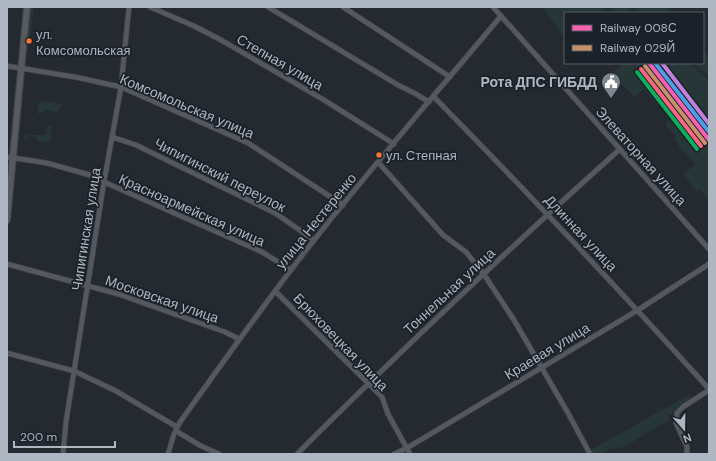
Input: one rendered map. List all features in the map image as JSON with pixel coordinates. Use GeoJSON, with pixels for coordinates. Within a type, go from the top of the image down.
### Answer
{"type":"FeatureCollection","features":[{"type":"Feature","properties":{"kind":"main road"},"geometry":{"type":"LineString","coordinates":[[7,220],[10,157],[27,7]]}},
{"type":"Feature","properties":{"kind":"street","name":"Чипигинская улица"},"geometry":{"type":"LineString","coordinates":[[63,454],[74,371],[89,286],[104,181],[121,87],[129,7]]}},
{"type":"Feature","properties":{"kind":"street","name":"Степная улица"},"geometry":{"type":"LineString","coordinates":[[150,7],[194,26],[221,40],[324,100],[394,144]]}},
{"type":"Feature","properties":{"kind":"street"},"geometry":{"type":"LineString","coordinates":[[268,7],[429,102]]}},
{"type":"Feature","properties":{"kind":"street"},"geometry":{"type":"LineString","coordinates":[[343,7],[450,77]]}},
{"type":"Feature","properties":{"kind":"street","name":"Элеваторная улица"},"geometry":{"type":"LineString","coordinates":[[493,7],[709,250]]}},
{"type":"Feature","properties":{"kind":"street","name":"улица Нестеренко"},"geometry":{"type":"LineString","coordinates":[[168,454],[177,429],[239,339],[275,291],[342,205],[501,16]]}},
{"type":"Feature","properties":{"kind":"street","name":"Комсомольская улица"},"geometry":{"type":"LineString","coordinates":[[7,66],[75,77],[121,87],[253,146],[342,205]]}},
{"type":"Feature","properties":{"kind":"street","name":"Длинная улица"},"geometry":{"type":"LineString","coordinates":[[434,96],[548,214],[638,310],[709,389]]}},
{"type":"Feature","properties":{"kind":"street","name":"Чипигинский переулок"},"geometry":{"type":"LineString","coordinates":[[112,138],[136,145],[275,213],[314,240]]}},
{"type":"Feature","properties":{"kind":"street","name":"Тоннельная улица"},"geometry":{"type":"LineString","coordinates":[[297,454],[368,382],[483,273],[620,149]]}},
{"type":"Feature","properties":{"kind":"street","name":"Красноармейская улица"},"geometry":{"type":"LineString","coordinates":[[10,157],[47,163],[104,181],[262,252],[291,270]]}},
{"type":"Feature","properties":{"kind":"street"},"geometry":{"type":"LineString","coordinates":[[378,162],[443,235],[466,252],[483,273],[514,320],[542,367],[590,454]]}},
{"type":"Feature","properties":{"kind":"street","name":"Московская улица"},"geometry":{"type":"LineString","coordinates":[[7,264],[89,286],[153,306],[225,332],[239,339]]}},
{"type":"Feature","properties":{"kind":"street","name":"Краевая улица"},"geometry":{"type":"LineString","coordinates":[[394,454],[407,448],[638,310],[709,264]]}},
{"type":"Feature","properties":{"kind":"street","name":"Брюховецкая улица"},"geometry":{"type":"LineString","coordinates":[[275,291],[382,397],[388,414],[410,454]]}},
{"type":"Feature","properties":{"kind":"street"},"geometry":{"type":"LineString","coordinates":[[7,353],[74,371],[116,391],[177,429],[201,446],[219,454]]}},
{"type":"Feature","properties":{"kind":"street"},"geometry":{"type":"LineString","coordinates":[[687,454],[687,448],[676,425],[677,413],[709,389]]}},
{"type":"Feature","properties":{"kind":"shaded area"},"geometry":{"type":"Polygon","coordinates":[[[30,7],[34,7],[30,39],[27,37],[30,7]]]}},
{"type":"Feature","properties":{"kind":"shaded area"},"geometry":{"type":"Polygon","coordinates":[[[542,7],[602,7],[606,12],[564,12],[564,37],[542,7]]]}},
{"type":"Feature","properties":{"kind":"shaded area"},"geometry":{"type":"Polygon","coordinates":[[[610,7],[628,7],[633,12],[614,12],[610,7]]]}},
{"type":"Feature","properties":{"kind":"shaded area"},"geometry":{"type":"Polygon","coordinates":[[[633,7],[667,7],[671,12],[638,12],[633,7]]]}},
{"type":"Feature","properties":{"kind":"shaded area"},"geometry":{"type":"Polygon","coordinates":[[[704,51],[709,58],[709,76],[695,64],[704,64],[704,51]]]}},
{"type":"Feature","properties":{"kind":"shaded area"},"geometry":{"type":"Polygon","coordinates":[[[623,64],[647,64],[709,143],[709,200],[700,189],[697,191],[683,175],[695,164],[674,140],[676,137],[665,124],[672,118],[664,108],[658,106],[644,89],[634,97],[612,73],[623,64]]]}},
{"type":"Feature","properties":{"kind":"shaded area"},"geometry":{"type":"Polygon","coordinates":[[[655,64],[689,64],[709,80],[709,134],[655,64]]]}},
{"type":"Feature","properties":{"kind":"shaded area"},"geometry":{"type":"Polygon","coordinates":[[[43,101],[63,104],[57,112],[48,110],[37,114],[39,102],[43,101]]]}},
{"type":"Feature","properties":{"kind":"shaded area"},"geometry":{"type":"Polygon","coordinates":[[[52,125],[50,142],[37,141],[37,137],[28,136],[27,140],[23,140],[24,137],[28,135],[44,135],[48,126],[52,125]]]}},
{"type":"Feature","properties":{"kind":"shaded area"},"geometry":{"type":"Polygon","coordinates":[[[692,393],[690,399],[678,407],[669,420],[624,447],[610,449],[601,454],[593,454],[591,450],[692,393]]]}},
{"type":"Feature","properties":{"kind":"rail line","name":"008С"},"geometry":{"type":"LineString","coordinates":[[650,64],[709,140]]}},
{"type":"Feature","properties":{"kind":"rail line","name":"029Й"},"geometry":{"type":"LineString","coordinates":[[645,66],[705,143]]}},
{"type":"Feature","properties":{"kind":"transit line"},"geometry":{"type":"LineString","coordinates":[[656,64],[709,132]]}},
{"type":"Feature","properties":{"kind":"transit line"},"geometry":{"type":"LineString","coordinates":[[663,64],[709,124]]}},
{"type":"Feature","properties":{"kind":"transit line"},"geometry":{"type":"LineString","coordinates":[[641,69],[701,146]]}},
{"type":"Feature","properties":{"kind":"transit line"},"geometry":{"type":"LineString","coordinates":[[637,72],[697,149]]}},
{"type":"Feature","properties":{"kind":"place","name":"ул. Комсомольская"},"geometry":{"type":"Point","coordinates":[29,41]}},
{"type":"Feature","properties":{"kind":"place","name":"Рота ДПС ГИБДД"},"geometry":{"type":"Point","coordinates":[611,99]}},
{"type":"Feature","properties":{"kind":"place","name":"ул. Степная"},"geometry":{"type":"Point","coordinates":[379,155]}}]}
